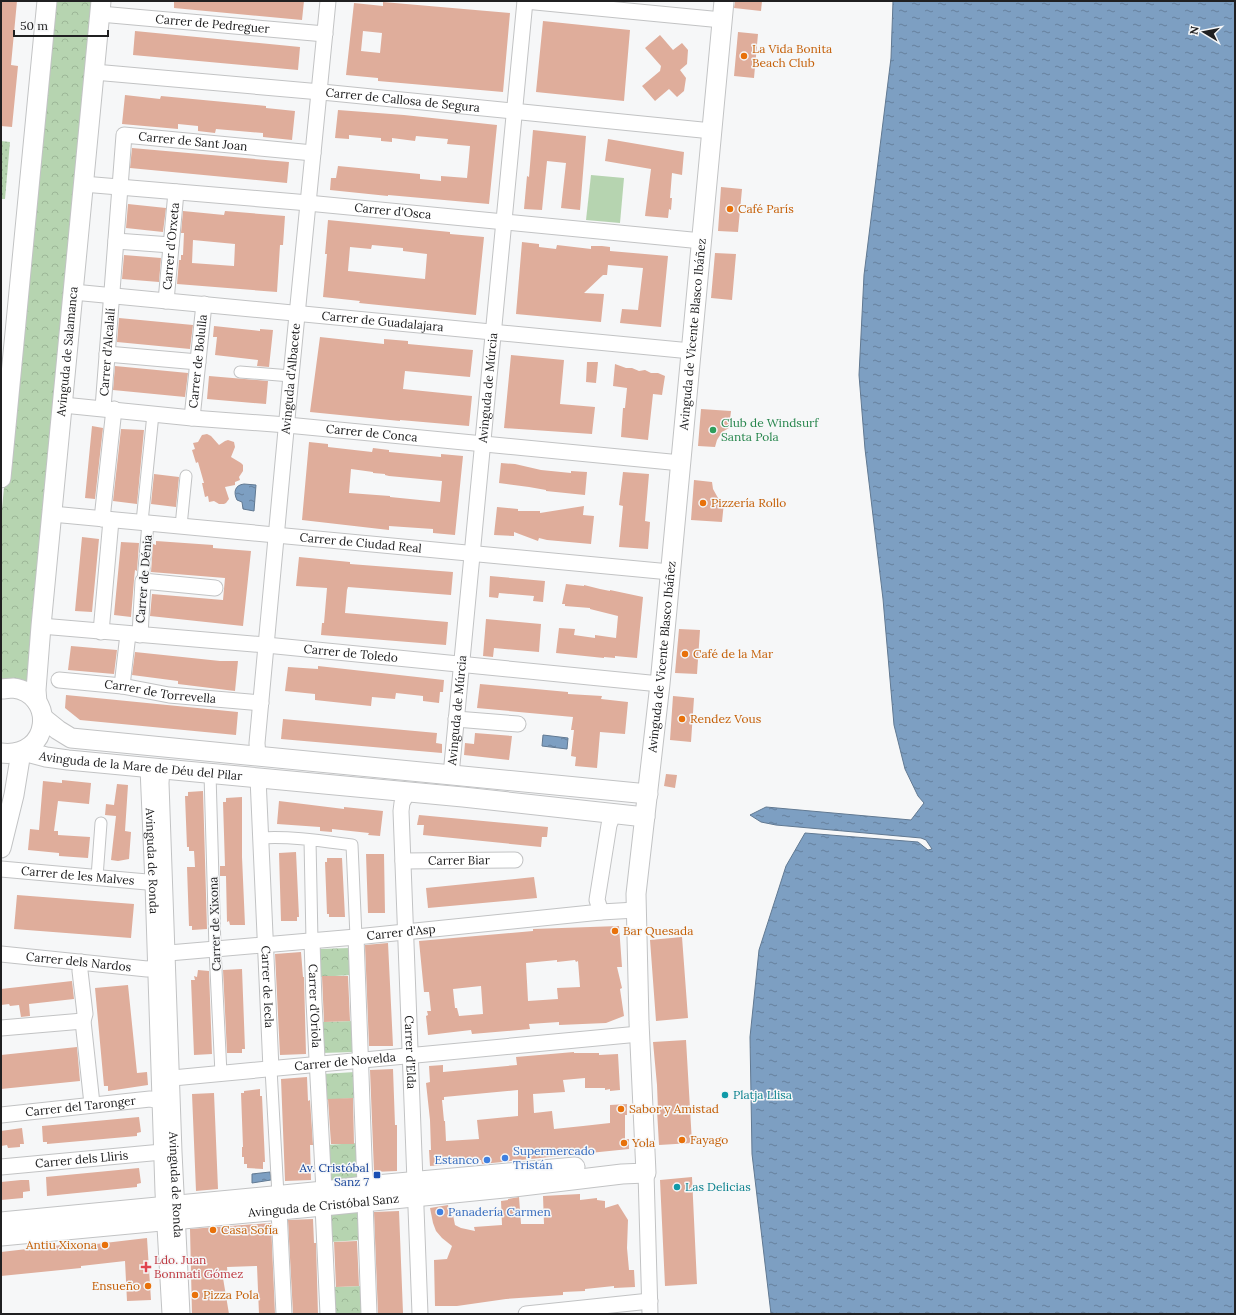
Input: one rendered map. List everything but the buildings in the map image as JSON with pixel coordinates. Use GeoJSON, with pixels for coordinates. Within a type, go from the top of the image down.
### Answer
{"type":"FeatureCollection","features":[{"type":"Feature","properties":{"kind":"street"},"geometry":{"type":"LineString","coordinates":[[1,478],[47,1]]}},
{"type":"Feature","properties":{"kind":"street","name":"Avinguda d'Albacete"},"geometry":{"type":"LineString","coordinates":[[258,756],[257,743],[266,645],[328,1]]}},
{"type":"Feature","properties":{"kind":"street"},"geometry":{"type":"LineString","coordinates":[[525,1],[722,20]]}},
{"type":"Feature","properties":{"kind":"street","name":"Avinguda de Múrcia"},"geometry":{"type":"LineString","coordinates":[[451,775],[525,1]]}},
{"type":"Feature","properties":{"kind":"street","name":"Avinguda de Vicente Blasco Ibáñez"},"geometry":{"type":"LineString","coordinates":[[650,1307],[646,1167],[639,1034],[636,894],[660,684],[724,1]]}},
{"type":"Feature","properties":{"kind":"street","name":"Carrer de Pedreguer"},"geometry":{"type":"LineString","coordinates":[[101,7],[325,34]]}},
{"type":"Feature","properties":{"kind":"street","name":"Avinguda de Salamanca"},"geometry":{"type":"LineString","coordinates":[[22,752],[36,741],[42,730],[36,684],[101,7]]}},
{"type":"Feature","properties":{"kind":"street","name":"Carrer de Callosa de Segura"},"geometry":{"type":"LineString","coordinates":[[94,72],[712,130]]}},
{"type":"Feature","properties":{"kind":"street","name":"Carrer de Sant Joan"},"geometry":{"type":"LineString","coordinates":[[120,187],[124,135],[313,153]]}},
{"type":"Feature","properties":{"kind":"street","name":"Carrer d'Osca"},"geometry":{"type":"LineString","coordinates":[[84,184],[504,221],[702,241]]}},
{"type":"Feature","properties":{"kind":"street","name":"Carrer d'Alcalalí"},"geometry":{"type":"LineString","coordinates":[[100,632],[107,519],[109,409],[107,354],[120,187]]}},
{"type":"Feature","properties":{"kind":"street","name":"Carrer d'Orxeta"},"geometry":{"type":"LineString","coordinates":[[166,301],[176,192]]}},
{"type":"Feature","properties":{"kind":"street"},"geometry":{"type":"LineString","coordinates":[[116,241],[171,245]]}},
{"type":"Feature","properties":{"kind":"street","name":"Carrer de Guadalajara"},"geometry":{"type":"LineString","coordinates":[[73,292],[691,351]]}},
{"type":"Feature","properties":{"kind":"street","name":"Carrer de Bolulla"},"geometry":{"type":"LineString","coordinates":[[192,418],[204,304]]}},
{"type":"Feature","properties":{"kind":"street"},"geometry":{"type":"LineString","coordinates":[[107,354],[198,362]]}},
{"type":"Feature","properties":{"kind":"street"},"geometry":{"type":"LineString","coordinates":[[240,372],[291,376]]}},
{"type":"Feature","properties":{"kind":"street","name":"Carrer de Conca"},"geometry":{"type":"LineString","coordinates":[[63,405],[681,462]]}},
{"type":"Feature","properties":{"kind":"street","name":"Carrer de Dénia"},"geometry":{"type":"LineString","coordinates":[[122,686],[134,634],[143,581],[145,523],[153,414]]}},
{"type":"Feature","properties":{"kind":"street"},"geometry":{"type":"LineString","coordinates":[[181,526],[186,476]]}},
{"type":"Feature","properties":{"kind":"street","name":"Carrer de Ciudad Real"},"geometry":{"type":"LineString","coordinates":[[52,514],[670,572]]}},
{"type":"Feature","properties":{"kind":"street"},"geometry":{"type":"LineString","coordinates":[[143,581],[215,588]]}},
{"type":"Feature","properties":{"kind":"street","name":"Carrer de Toledo"},"geometry":{"type":"LineString","coordinates":[[41,626],[461,663],[660,684]]}},
{"type":"Feature","properties":{"kind":"street","name":"Carrer de Torrevella"},"geometry":{"type":"LineString","coordinates":[[59,680],[122,686],[169,695],[261,703]]}},
{"type":"Feature","properties":{"kind":"street","name":"Avinguda de la Mare de Déu del Pilar"},"geometry":{"type":"LineString","coordinates":[[1,689],[12,688],[22,690],[30,694],[40,710],[58,730],[71,738],[648,794]]}},
{"type":"Feature","properties":{"kind":"street"},"geometry":{"type":"LineString","coordinates":[[456,719],[518,724]]}},
{"type":"Feature","properties":{"kind":"street"},"geometry":{"type":"LineString","coordinates":[[155,769],[156,747]]}},
{"type":"Feature","properties":{"kind":"street"},"geometry":{"type":"LineString","coordinates":[[1,848],[22,752]]}},
{"type":"Feature","properties":{"kind":"street","name":"Avinguda de la Mare de Déu del Pilar"},"geometry":{"type":"LineString","coordinates":[[1,753],[11,754],[22,752],[46,757],[155,769],[408,792],[646,817]]}},
{"type":"Feature","properties":{"kind":"street"},"geometry":{"type":"LineString","coordinates":[[1,753],[7,771],[9,807]]}},
{"type":"Feature","properties":{"kind":"street","name":"Avinguda de la Mare de Déu del Pilar"},"geometry":{"type":"LineString","coordinates":[[258,756],[258,778]]}},
{"type":"Feature","properties":{"kind":"street"},"geometry":{"type":"LineString","coordinates":[[9,807],[26,773],[46,757]]}},
{"type":"Feature","properties":{"kind":"street","name":"Avinguda de Ronda"},"geometry":{"type":"LineString","coordinates":[[155,769],[153,884],[159,958],[171,1213],[170,1314]]}},
{"type":"Feature","properties":{"kind":"street","name":"Avinguda de Ronda"},"geometry":{"type":"LineString","coordinates":[[155,769],[161,783],[159,958]]}},
{"type":"Feature","properties":{"kind":"street","name":"Carrer de Xixona"},"geometry":{"type":"LineString","coordinates":[[210,774],[215,949],[221,1074]]}},
{"type":"Feature","properties":{"kind":"street"},"geometry":{"type":"LineString","coordinates":[[438,795],[446,790],[451,775]]}},
{"type":"Feature","properties":{"kind":"street","name":"Carrer de Iecla"},"geometry":{"type":"LineString","coordinates":[[258,778],[284,1314]]}},
{"type":"Feature","properties":{"kind":"street","name":"Carrer d'Elda"},"geometry":{"type":"LineString","coordinates":[[408,792],[402,803],[401,810],[420,1314]]}},
{"type":"Feature","properties":{"kind":"street"},"geometry":{"type":"LineString","coordinates":[[601,912],[597,900],[609,825],[612,817],[616,813]]}},
{"type":"Feature","properties":{"kind":"street"},"geometry":{"type":"LineString","coordinates":[[97,877],[101,823]]}},
{"type":"Feature","properties":{"kind":"street"},"geometry":{"type":"LineString","coordinates":[[260,838],[271,837],[352,845],[369,1314]]}},
{"type":"Feature","properties":{"kind":"street"},"geometry":{"type":"LineString","coordinates":[[310,840],[312,941]]}},
{"type":"Feature","properties":{"kind":"street","name":"Carrer Biar"},"geometry":{"type":"LineString","coordinates":[[403,861],[515,860]]}},
{"type":"Feature","properties":{"kind":"street","name":"Carrer de les Malves"},"geometry":{"type":"LineString","coordinates":[[1,869],[97,877],[147,882],[153,884]]}},
{"type":"Feature","properties":{"kind":"street","name":"Carrer d'Asp"},"geometry":{"type":"LineString","coordinates":[[159,958],[215,949],[356,937],[601,912],[636,910]]}},
{"type":"Feature","properties":{"kind":"street","name":"Carrer d'Oriola"},"geometry":{"type":"LineString","coordinates":[[312,941],[328,1314]]}},
{"type":"Feature","properties":{"kind":"street","name":"Carrer dels Nardos"},"geometry":{"type":"LineString","coordinates":[[1,954],[147,969],[159,958]]}},
{"type":"Feature","properties":{"kind":"street"},"geometry":{"type":"LineString","coordinates":[[81,962],[80,970],[92,1104]]}},
{"type":"Feature","properties":{"kind":"street"},"geometry":{"type":"LineString","coordinates":[[1,1028],[84,1021]]}},
{"type":"Feature","properties":{"kind":"street","name":"Carrer de Novelda"},"geometry":{"type":"LineString","coordinates":[[165,1079],[639,1034]]}},
{"type":"Feature","properties":{"kind":"street","name":"Avinguda de Ronda"},"geometry":{"type":"LineString","coordinates":[[165,1079],[161,1101],[162,1152],[171,1213],[182,1314]]}},
{"type":"Feature","properties":{"kind":"street","name":"Carrer del Taronger"},"geometry":{"type":"LineString","coordinates":[[1,1115],[92,1104],[150,1099],[161,1101]]}},
{"type":"Feature","properties":{"kind":"street","name":"Carrer dels Lliris"},"geometry":{"type":"LineString","coordinates":[[1,1167],[162,1152]]}},
{"type":"Feature","properties":{"kind":"street","name":"Avinguda de Cristóbal Sanz"},"geometry":{"type":"LineString","coordinates":[[1,1222],[171,1213],[646,1167]]}},
{"type":"Feature","properties":{"kind":"street","name":"Avinguda de Cristóbal Sanz"},"geometry":{"type":"LineString","coordinates":[[1,1236],[171,1213]]}},
{"type":"Feature","properties":{"kind":"street"},"geometry":{"type":"LineString","coordinates":[[526,1314],[650,1307]]}},
{"type":"Feature","properties":{"kind":"green space"},"geometry":{"type":"Polygon","coordinates":[[[50,1],[97,1],[30,684],[15,679],[1,680],[1,519],[50,1]]]}},
{"type":"Feature","properties":{"kind":"green space"},"geometry":{"type":"Polygon","coordinates":[[[1,141],[10,142],[5,199],[1,199],[1,141]]]}},
{"type":"Feature","properties":{"kind":"green space"},"geometry":{"type":"Polygon","coordinates":[[[591,175],[624,178],[620,223],[586,220],[591,175]]]}},
{"type":"Feature","properties":{"kind":"green space"},"geometry":{"type":"Polygon","coordinates":[[[350,948],[351,975],[319,977],[318,949],[350,948]]]}},
{"type":"Feature","properties":{"kind":"green space"},"geometry":{"type":"Polygon","coordinates":[[[353,1021],[354,1052],[322,1053],[321,1022],[353,1021]]]}},
{"type":"Feature","properties":{"kind":"green space"},"geometry":{"type":"Polygon","coordinates":[[[355,1072],[356,1098],[324,1100],[323,1074],[355,1072]]]}},
{"type":"Feature","properties":{"kind":"green space"},"geometry":{"type":"Polygon","coordinates":[[[357,1143],[359,1179],[328,1180],[326,1145],[357,1143]]]}},
{"type":"Feature","properties":{"kind":"green space"},"geometry":{"type":"Polygon","coordinates":[[[360,1211],[361,1240],[330,1242],[329,1212],[360,1211]]]}},
{"type":"Feature","properties":{"kind":"green space"},"geometry":{"type":"Polygon","coordinates":[[[363,1286],[364,1314],[333,1314],[332,1287],[363,1286]]]}},
{"type":"Feature","properties":{"kind":"water"},"geometry":{"type":"Polygon","coordinates":[[[893,1],[1235,1],[1235,1314],[771,1314],[752,1154],[750,1037],[759,950],[786,866],[805,833],[918,842],[928,850],[932,849],[926,840],[921,838],[776,825],[761,822],[750,815],[766,807],[911,820],[924,803],[918,796],[905,769],[894,725],[883,599],[865,449],[859,375],[864,275],[891,58],[893,1]]]}},
{"type":"Feature","properties":{"kind":"water"},"geometry":{"type":"Polygon","coordinates":[[[244,484],[256,485],[254,511],[243,509],[242,502],[237,500],[235,492],[236,489],[244,484]]]}},
{"type":"Feature","properties":{"kind":"water"},"geometry":{"type":"Polygon","coordinates":[[[543,735],[568,738],[567,749],[542,746],[543,735]]]}},
{"type":"Feature","properties":{"kind":"water"},"geometry":{"type":"Polygon","coordinates":[[[270,1172],[271,1180],[252,1183],[252,1174],[270,1172]]]}},
{"type":"Feature","properties":{"kind":"place","name":"La Vida Bonita Beach Club"},"geometry":{"type":"Point","coordinates":[744,56]}},
{"type":"Feature","properties":{"kind":"place","name":"Café París"},"geometry":{"type":"Point","coordinates":[730,209]}},
{"type":"Feature","properties":{"kind":"place","name":"Club de Windsurf Santa Pola"},"geometry":{"type":"Point","coordinates":[713,430]}},
{"type":"Feature","properties":{"kind":"place","name":"Pizzería Rollo"},"geometry":{"type":"Point","coordinates":[703,503]}},
{"type":"Feature","properties":{"kind":"place","name":"Café de la Mar"},"geometry":{"type":"Point","coordinates":[685,654]}},
{"type":"Feature","properties":{"kind":"place","name":"Rendez Vous"},"geometry":{"type":"Point","coordinates":[682,719]}},
{"type":"Feature","properties":{"kind":"place","name":"Bar Quesada"},"geometry":{"type":"Point","coordinates":[615,931]}},
{"type":"Feature","properties":{"kind":"place","name":"Platja Llisa"},"geometry":{"type":"Point","coordinates":[725,1095]}},
{"type":"Feature","properties":{"kind":"place","name":"Sabor y Amistad"},"geometry":{"type":"Point","coordinates":[621,1109]}},
{"type":"Feature","properties":{"kind":"place","name":"Fayago"},"geometry":{"type":"Point","coordinates":[682,1140]}},
{"type":"Feature","properties":{"kind":"place","name":"Yola"},"geometry":{"type":"Point","coordinates":[624,1143]}},
{"type":"Feature","properties":{"kind":"place","name":"Supermercado Tristán"},"geometry":{"type":"Point","coordinates":[505,1158]}},
{"type":"Feature","properties":{"kind":"place","name":"Estanco"},"geometry":{"type":"Point","coordinates":[487,1160]}},
{"type":"Feature","properties":{"kind":"place","name":"Av. Cristóbal Sanz 7"},"geometry":{"type":"Point","coordinates":[377,1175]}},
{"type":"Feature","properties":{"kind":"place","name":"Las Delicias"},"geometry":{"type":"Point","coordinates":[677,1187]}},
{"type":"Feature","properties":{"kind":"place","name":"Panadería Carmen"},"geometry":{"type":"Point","coordinates":[440,1212]}},
{"type":"Feature","properties":{"kind":"place","name":"Casa Sofía"},"geometry":{"type":"Point","coordinates":[213,1230]}},
{"type":"Feature","properties":{"kind":"place","name":"Antiu Xixona"},"geometry":{"type":"Point","coordinates":[105,1245]}},
{"type":"Feature","properties":{"kind":"place","name":"Ldo. Juan Bonmati Gómez"},"geometry":{"type":"Point","coordinates":[146,1267]}},
{"type":"Feature","properties":{"kind":"place","name":"Ensueño"},"geometry":{"type":"Point","coordinates":[148,1286]}},
{"type":"Feature","properties":{"kind":"place","name":"Pizza Pola"},"geometry":{"type":"Point","coordinates":[195,1295]}}]}
